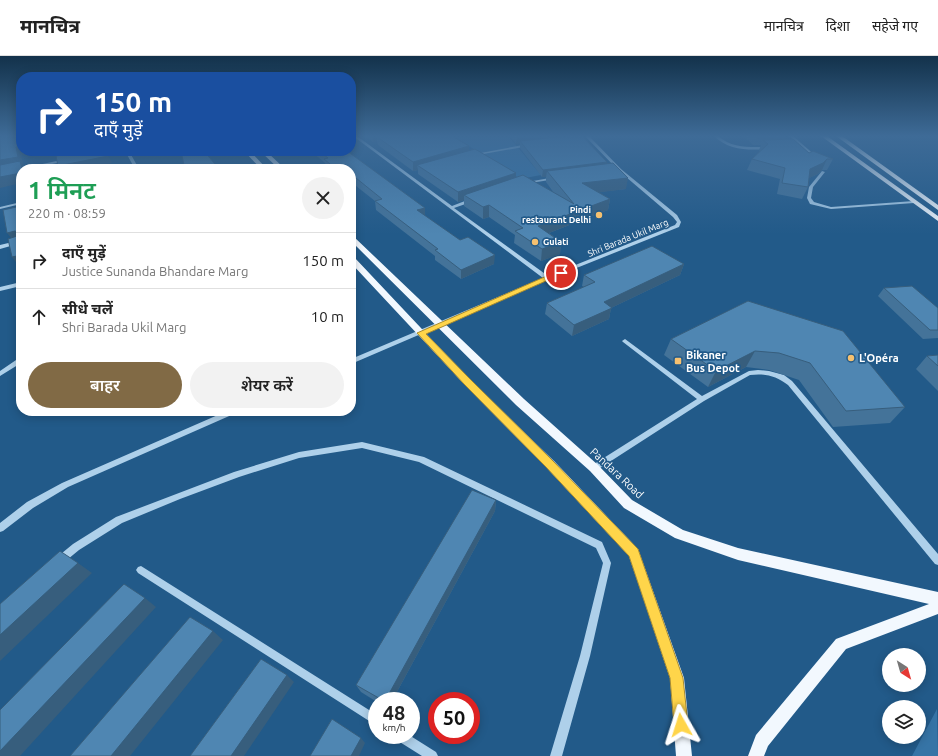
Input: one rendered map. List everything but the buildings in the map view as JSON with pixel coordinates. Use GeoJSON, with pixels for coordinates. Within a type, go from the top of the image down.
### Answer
{"type":"FeatureCollection","features":[{"type":"Feature","properties":{"kind":"main road"},"geometry":{"type":"LineString","coordinates":[[868,169],[938,219]]}},
{"type":"Feature","properties":{"kind":"main road"},"geometry":{"type":"LineString","coordinates":[[883,169],[938,208]]}},
{"type":"Feature","properties":{"kind":"main road","name":"Pandara Road"},"geometry":{"type":"LineString","coordinates":[[356,242],[520,402],[594,468],[628,504],[679,534],[738,554],[938,599]]}},
{"type":"Feature","properties":{"kind":"main road"},"geometry":{"type":"LineString","coordinates":[[356,264],[468,382],[550,464],[634,553],[676,678],[684,756]]}},
{"type":"Feature","properties":{"kind":"main road"},"geometry":{"type":"LineString","coordinates":[[756,756],[762,741],[841,644],[938,607]]}},
{"type":"Feature","properties":{"kind":"street"},"geometry":{"type":"LineString","coordinates":[[399,169],[547,278]]}},
{"type":"Feature","properties":{"kind":"street"},"geometry":{"type":"LineString","coordinates":[[613,171],[620,170]]}},
{"type":"Feature","properties":{"kind":"street","name":"Shri Barada Ukil Marg"},"geometry":{"type":"LineString","coordinates":[[356,360],[547,278],[669,231],[677,226],[679,222],[675,216],[620,170]]}},
{"type":"Feature","properties":{"kind":"street"},"geometry":{"type":"LineString","coordinates":[[406,174],[414,172]]}},
{"type":"Feature","properties":{"kind":"street"},"geometry":{"type":"LineString","coordinates":[[823,172],[811,187],[809,198],[812,203],[831,208],[914,202]]}},
{"type":"Feature","properties":{"kind":"street"},"geometry":{"type":"LineString","coordinates":[[517,184],[540,179],[562,177]]}},
{"type":"Feature","properties":{"kind":"street"},"geometry":{"type":"LineString","coordinates":[[452,207],[481,197]]}},
{"type":"Feature","properties":{"kind":"street"},"geometry":{"type":"LineString","coordinates":[[0,208],[16,204]]}},
{"type":"Feature","properties":{"kind":"street"},"geometry":{"type":"LineString","coordinates":[[0,247],[16,242]]}},
{"type":"Feature","properties":{"kind":"street"},"geometry":{"type":"LineString","coordinates":[[0,290],[16,285]]}},
{"type":"Feature","properties":{"kind":"street"},"geometry":{"type":"LineString","coordinates":[[625,341],[702,399]]}},
{"type":"Feature","properties":{"kind":"street"},"geometry":{"type":"LineString","coordinates":[[0,374],[16,363]]}},
{"type":"Feature","properties":{"kind":"street"},"geometry":{"type":"LineString","coordinates":[[594,468],[702,399],[754,372],[769,373],[786,380],[938,561]]}},
{"type":"Feature","properties":{"kind":"street"},"geometry":{"type":"LineString","coordinates":[[0,528],[30,505],[65,485],[223,416]]}},
{"type":"Feature","properties":{"kind":"street"},"geometry":{"type":"LineString","coordinates":[[53,567],[76,547],[119,520],[237,474],[298,455],[362,445],[421,459],[599,545],[607,563],[585,656],[556,756]]}},
{"type":"Feature","properties":{"kind":"street"},"geometry":{"type":"LineString","coordinates":[[141,570],[368,715]]}},
{"type":"Feature","properties":{"kind":"street"},"geometry":{"type":"LineString","coordinates":[[413,744],[432,756]]}},
{"type":"Feature","properties":{"kind":"shaded area"},"geometry":{"type":"Polygon","coordinates":[[[504,169],[536,169],[541,175],[520,179],[504,169]]]}},
{"type":"Feature","properties":{"kind":"shaded area"},"geometry":{"type":"Polygon","coordinates":[[[937,709],[938,756],[912,756],[918,744],[926,744],[926,730],[937,709]]]}},
{"type":"Feature","properties":{"kind":"place","name":"Pindi restaurant Delhi"},"geometry":{"type":"Point","coordinates":[599,215]}},
{"type":"Feature","properties":{"kind":"place","name":"Gulati"},"geometry":{"type":"Point","coordinates":[535,242]}},
{"type":"Feature","properties":{"kind":"place","name":"L'Opéra"},"geometry":{"type":"Point","coordinates":[851,358]}},
{"type":"Feature","properties":{"kind":"place","name":"Bikaner Bus Depot"},"geometry":{"type":"Point","coordinates":[678,361]}},
{"type":"Feature","properties":{"kind":"route"},"geometry":{"type":"LineString","coordinates":[[561,273],[421,333],[550,464],[634,553],[676,678],[681,725]]}}]}
